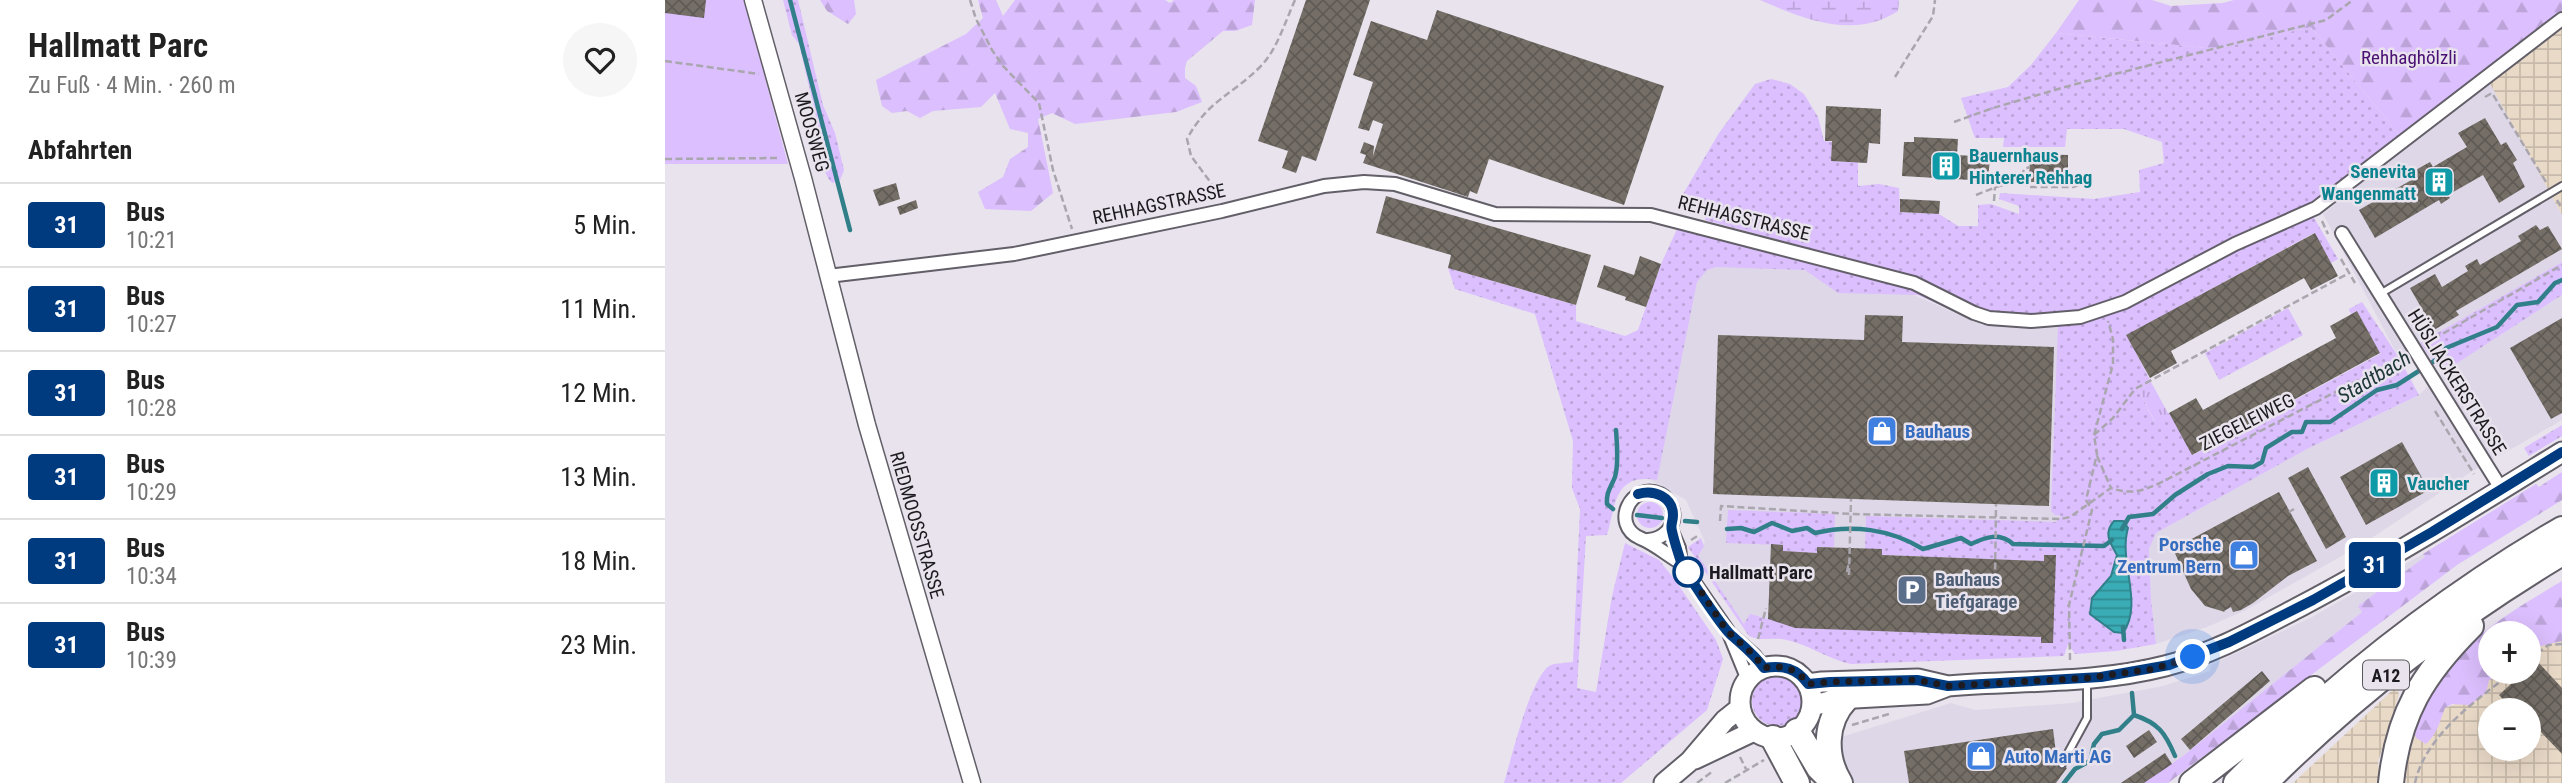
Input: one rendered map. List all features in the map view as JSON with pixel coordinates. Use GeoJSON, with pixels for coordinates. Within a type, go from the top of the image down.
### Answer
{"type":"FeatureCollection","features":[{"type":"Feature","properties":{"kind":"highway","name":"A12"},"geometry":{"type":"LineString","coordinates":[[2236,783],[2349,678],[2474,584],[2562,529]]}},
{"type":"Feature","properties":{"kind":"highway","name":"A12"},"geometry":{"type":"LineString","coordinates":[[2265,783],[2331,721],[2390,672],[2454,624],[2562,553]]}},
{"type":"Feature","properties":{"kind":"highway"},"geometry":{"type":"LineString","coordinates":[[2391,783],[2400,733],[2426,676],[2449,648],[2518,580]]}},
{"type":"Feature","properties":{"kind":"highway"},"geometry":{"type":"LineString","coordinates":[[2192,783],[2430,601],[2474,584]]}},
{"type":"Feature","properties":{"kind":"highway"},"geometry":{"type":"LineString","coordinates":[[1840,783],[1830,759],[1828,743],[1834,716],[1846,698]]}},
{"type":"Feature","properties":{"kind":"highway"},"geometry":{"type":"LineString","coordinates":[[1797,731],[1819,768],[1834,783]]}},
{"type":"Feature","properties":{"kind":"highway"},"geometry":{"type":"LineString","coordinates":[[1766,741],[1799,780]]}},
{"type":"Feature","properties":{"kind":"main road"},"geometry":{"type":"LineString","coordinates":[[1808,684],[1917,680],[1948,686],[2120,675],[2169,665],[2229,642],[2383,561],[2562,452]]}},
{"type":"Feature","properties":{"kind":"main road"},"geometry":{"type":"LineString","coordinates":[[1691,761],[1766,741],[1797,731],[1809,717],[1812,706],[1808,684],[1788,668],[1764,668],[1743,687],[1740,708],[1744,719],[1766,741]]}},
{"type":"Feature","properties":{"kind":"main road"},"geometry":{"type":"LineString","coordinates":[[1812,706],[1846,698],[1927,694],[1948,686]]}},
{"type":"Feature","properties":{"kind":"main road"},"geometry":{"type":"LineString","coordinates":[[1664,783],[1691,761],[1725,720],[1740,708]]}},
{"type":"Feature","properties":{"kind":"street","name":"MOOSWEG"},"geometry":{"type":"LineString","coordinates":[[753,0],[828,276]]}},
{"type":"Feature","properties":{"kind":"street","name":"REHHAGSTRASSE"},"geometry":{"type":"LineString","coordinates":[[828,276],[1014,254],[1223,211],[1324,186],[1364,182],[1395,184],[1495,214],[1651,215],[1914,283],[1973,313],[1989,318],[2061,320],[2105,311],[2336,196],[2448,105],[2562,19]]}},
{"type":"Feature","properties":{"kind":"street","name":"HÜSLIACKERSTRASSE"},"geometry":{"type":"LineString","coordinates":[[2341,233],[2502,490]]}},
{"type":"Feature","properties":{"kind":"street","name":"RIEDMOOSSTRASSE"},"geometry":{"type":"LineString","coordinates":[[828,276],[867,425],[972,783]]}},
{"type":"Feature","properties":{"kind":"street"},"geometry":{"type":"LineString","coordinates":[[1681,563],[1679,548],[1670,527],[1673,512],[1664,497],[1651,492],[1638,494],[1628,504],[1626,524],[1633,534],[1648,540],[1681,563],[1727,631],[1748,680]]}},
{"type":"Feature","properties":{"kind":"street"},"geometry":{"type":"LineString","coordinates":[[1648,540],[1658,538],[1670,527]]}},
{"type":"Feature","properties":{"kind":"street"},"geometry":{"type":"LineString","coordinates":[[1727,631],[1754,655],[1764,668]]}},
{"type":"Feature","properties":{"kind":"lane"},"geometry":{"type":"LineString","coordinates":[[2380,294],[2562,186]]}},
{"type":"Feature","properties":{"kind":"lane"},"geometry":{"type":"LineString","coordinates":[[2062,764],[2087,718],[2087,678]]}},
{"type":"Feature","properties":{"kind":"path"},"geometry":{"type":"LineString","coordinates":[[970,0],[976,19],[992,50],[1003,66],[1039,103],[1053,170],[1076,242]]}},
{"type":"Feature","properties":{"kind":"path"},"geometry":{"type":"LineString","coordinates":[[1223,211],[1215,187],[1191,156],[1187,139],[1203,113],[1261,66],[1278,40],[1295,0]]}},
{"type":"Feature","properties":{"kind":"path"},"geometry":{"type":"LineString","coordinates":[[1895,77],[1933,16],[1935,0]]}},
{"type":"Feature","properties":{"kind":"path"},"geometry":{"type":"LineString","coordinates":[[1954,122],[2072,85],[2326,20],[2353,0]]}},
{"type":"Feature","properties":{"kind":"path"},"geometry":{"type":"LineString","coordinates":[[665,61],[762,75]]}},
{"type":"Feature","properties":{"kind":"path"},"geometry":{"type":"LineString","coordinates":[[2480,99],[2492,92],[2562,209]]}},
{"type":"Feature","properties":{"kind":"path"},"geometry":{"type":"LineString","coordinates":[[665,159],[780,158]]}},
{"type":"Feature","properties":{"kind":"path"},"geometry":{"type":"LineString","coordinates":[[2021,182],[2024,169],[2030,167]]}},
{"type":"Feature","properties":{"kind":"path"},"geometry":{"type":"LineString","coordinates":[[2021,182],[2029,187],[2073,187],[2082,184]]}},
{"type":"Feature","properties":{"kind":"path"},"geometry":{"type":"LineString","coordinates":[[1976,195],[1995,187],[2021,182]]}},
{"type":"Feature","properties":{"kind":"path"},"geometry":{"type":"LineString","coordinates":[[1994,201],[1995,187]]}},
{"type":"Feature","properties":{"kind":"path","name":"ZIEGELEIWEG"},"geometry":{"type":"LineString","coordinates":[[2111,488],[2125,493],[2138,493],[2160,484],[2418,354],[2562,265]]}},
{"type":"Feature","properties":{"kind":"path"},"geometry":{"type":"LineString","coordinates":[[2094,435],[2113,418],[2135,389],[2349,273]]}},
{"type":"Feature","properties":{"kind":"path"},"geometry":{"type":"LineString","coordinates":[[1720,521],[1721,506],[1852,515],[2061,519],[2090,504],[2111,488],[2097,454],[2094,435],[2113,364],[2113,339],[2105,311]]}},
{"type":"Feature","properties":{"kind":"path"},"geometry":{"type":"LineString","coordinates":[[2435,411],[2474,474]]}},
{"type":"Feature","properties":{"kind":"path"},"geometry":{"type":"LineString","coordinates":[[2070,660],[2069,605],[2092,510],[2085,500],[2097,454]]}},
{"type":"Feature","properties":{"kind":"path"},"geometry":{"type":"LineString","coordinates":[[1848,573],[1851,499]]}},
{"type":"Feature","properties":{"kind":"path"},"geometry":{"type":"LineString","coordinates":[[1995,580],[1996,504]]}},
{"type":"Feature","properties":{"kind":"path"},"geometry":{"type":"LineString","coordinates":[[2290,512],[2294,509]]}},
{"type":"Feature","properties":{"kind":"path"},"geometry":{"type":"LineString","coordinates":[[1686,544],[1699,535]]}},
{"type":"Feature","properties":{"kind":"path"},"geometry":{"type":"LineString","coordinates":[[1756,646],[1766,608]]}},
{"type":"Feature","properties":{"kind":"path"},"geometry":{"type":"LineString","coordinates":[[2541,651],[2548,645],[2562,644]]}},
{"type":"Feature","properties":{"kind":"path"},"geometry":{"type":"LineString","coordinates":[[2415,783],[2418,769],[2431,745],[2500,684]]}},
{"type":"Feature","properties":{"kind":"path"},"geometry":{"type":"LineString","coordinates":[[1851,725],[1889,714]]}},
{"type":"Feature","properties":{"kind":"path"},"geometry":{"type":"LineString","coordinates":[[1725,783],[1746,769],[1766,741]]}},
{"type":"Feature","properties":{"kind":"path"},"geometry":{"type":"LineString","coordinates":[[1737,751],[1746,769]]}},
{"type":"Feature","properties":{"kind":"shaded area"},"geometry":{"type":"Polygon","coordinates":[[[2562,24],[2562,215],[2488,80],[2562,24]]]}},
{"type":"Feature","properties":{"kind":"shaded area"},"geometry":{"type":"Polygon","coordinates":[[[2488,80],[2562,215],[2562,262],[2398,356],[2323,214],[2488,80]]]}},
{"type":"Feature","properties":{"kind":"shaded area"},"geometry":{"type":"Polygon","coordinates":[[[1690,251],[1891,285],[1982,325],[2066,325],[2063,516],[2056,647],[1752,634],[1695,557],[1705,542],[1686,500],[1638,473],[1690,251]]]}},
{"type":"Feature","properties":{"kind":"shaded area"},"geometry":{"type":"Polygon","coordinates":[[[2562,295],[2562,420],[2471,472],[2361,545],[2246,610],[2207,627],[2156,644],[2149,549],[2156,533],[2307,449],[2419,395],[2442,373],[2562,295]]]}},
{"type":"Feature","properties":{"kind":"shaded area"},"geometry":{"type":"Polygon","coordinates":[[[2423,554],[2426,557],[2358,606],[2362,612],[2183,756],[2143,783],[1854,783],[1846,775],[1838,738],[1951,703],[1975,710],[2072,703],[2163,686],[2210,671],[2211,665],[2312,617],[2423,554]]]}},
{"type":"Feature","properties":{"kind":"shaded area"},"geometry":{"type":"Polygon","coordinates":[[[2562,641],[2562,783],[2405,783],[2414,731],[2432,738],[2445,708],[2485,693],[2488,684],[2541,684],[2541,645],[2562,641]]]}},
{"type":"Feature","properties":{"kind":"shaded area"},"geometry":{"type":"Polygon","coordinates":[[[2397,686],[2399,695],[2378,762],[2381,783],[2293,783],[2397,686]]]}},
{"type":"Feature","properties":{"kind":"green space"},"geometry":{"type":"Polygon","coordinates":[[[665,0],[744,0],[788,164],[665,164],[665,0]]]}},
{"type":"Feature","properties":{"kind":"green space"},"geometry":{"type":"Polygon","coordinates":[[[783,0],[798,0],[823,105],[835,133],[844,170],[840,180],[832,183],[822,162],[821,138],[799,44],[792,35],[783,0]]]}},
{"type":"Feature","properties":{"kind":"green space"},"geometry":{"type":"Polygon","coordinates":[[[820,0],[854,0],[856,14],[848,24],[827,11],[820,0]]]}},
{"type":"Feature","properties":{"kind":"green space"},"geometry":{"type":"Polygon","coordinates":[[[978,0],[996,0],[1003,16],[1015,0],[1165,0],[1170,3],[1174,0],[1255,0],[1252,25],[1235,31],[1223,31],[1187,61],[1185,78],[1196,86],[1202,102],[1176,112],[1075,124],[1052,113],[1038,119],[1053,193],[1031,211],[985,209],[978,192],[1003,177],[1010,159],[1028,147],[1028,133],[1010,129],[995,93],[981,107],[933,111],[920,118],[907,111],[892,113],[882,106],[876,80],[966,34],[983,18],[978,0]]]}},
{"type":"Feature","properties":{"kind":"green space"},"geometry":{"type":"Polygon","coordinates":[[[1760,0],[1899,0],[1898,11],[1881,20],[1847,25],[1811,19],[1760,0]]]}},
{"type":"Feature","properties":{"kind":"green space","name":"Rehhaghölzli"},"geometry":{"type":"Polygon","coordinates":[[[2079,0],[2152,0],[2171,6],[2234,0],[2562,0],[2562,12],[2400,136],[2311,27],[2217,49],[2056,33],[2079,0]]]}},
{"type":"Feature","properties":{"kind":"green space"},"geometry":{"type":"Polygon","coordinates":[[[2311,27],[2400,136],[2331,192],[2296,213],[2107,307],[2033,315],[1989,312],[1967,304],[1919,278],[1705,220],[1706,212],[1679,201],[1719,133],[1755,84],[1771,79],[1790,84],[1804,94],[1818,117],[1824,141],[1832,142],[1831,161],[1858,162],[1858,186],[1879,184],[1899,188],[1900,212],[1939,214],[1958,226],[1978,226],[1978,205],[1991,204],[2019,214],[2019,206],[1999,199],[2000,193],[2094,199],[2140,192],[2139,170],[2164,163],[2162,142],[2124,129],[2067,129],[2065,147],[2003,147],[2004,138],[1975,138],[1961,98],[2008,87],[2031,65],[2056,33],[2217,49],[2311,27]]]}},
{"type":"Feature","properties":{"kind":"green space"},"geometry":{"type":"Polygon","coordinates":[[[2313,216],[2338,259],[2331,263],[2314,233],[2127,335],[2151,382],[2138,389],[2154,421],[2169,413],[2193,455],[2380,354],[2357,311],[2351,314],[2349,309],[2362,302],[2398,356],[2419,395],[2307,449],[2156,533],[2149,549],[2156,644],[2075,654],[2068,644],[2064,656],[1851,664],[1791,641],[1749,636],[1688,547],[1701,538],[1704,546],[1698,556],[1744,624],[1750,614],[1768,619],[2041,637],[2041,643],[2056,555],[2044,555],[2044,561],[1882,555],[1865,549],[1866,516],[2056,522],[2062,516],[2051,511],[2058,326],[1987,326],[1918,295],[1838,293],[1805,270],[1716,267],[1707,270],[1697,282],[1657,480],[1632,481],[1625,486],[1615,502],[1607,535],[1586,536],[1577,688],[1596,692],[1612,596],[1625,543],[1659,560],[1716,640],[1723,659],[1707,710],[1621,783],[1504,783],[1536,684],[1551,665],[1573,662],[1580,509],[1572,488],[1573,441],[1535,314],[1455,289],[1448,268],[1576,305],[1576,321],[1625,336],[1638,330],[1661,264],[1678,227],[1915,289],[2012,325],[2066,324],[2102,316],[2146,298],[2220,257],[2313,216]],[[2128,528],[2109,544],[2117,554],[2111,576],[2092,598],[2131,599],[2125,538],[2128,528]]]}},
{"type":"Feature","properties":{"kind":"green space"},"geometry":{"type":"Polygon","coordinates":[[[2562,262],[2562,295],[2442,373],[2420,343],[2562,262]]]}},
{"type":"Feature","properties":{"kind":"green space"},"geometry":{"type":"Polygon","coordinates":[[[2288,308],[2303,335],[2219,380],[2205,353],[2288,308]]]}},
{"type":"Feature","properties":{"kind":"green space"},"geometry":{"type":"Polygon","coordinates":[[[2151,382],[2169,415],[2155,422],[2138,389],[2151,382]]]}},
{"type":"Feature","properties":{"kind":"green space"},"geometry":{"type":"Polygon","coordinates":[[[2562,425],[2562,436],[2529,456],[2524,448],[2562,425]]]}},
{"type":"Feature","properties":{"kind":"green space"},"geometry":{"type":"Polygon","coordinates":[[[2562,472],[2562,500],[2457,565],[2168,783],[2143,783],[2183,756],[2362,612],[2358,606],[2425,557],[2423,554],[2536,484],[2539,487],[2562,472]]]}},
{"type":"Feature","properties":{"kind":"green space"},"geometry":{"type":"Polygon","coordinates":[[[1650,502],[1659,506],[1663,515],[1659,524],[1650,528],[1641,524],[1637,515],[1641,506],[1650,502]]]}},
{"type":"Feature","properties":{"kind":"green space"},"geometry":{"type":"Polygon","coordinates":[[[1728,510],[1835,514],[1834,547],[1817,547],[1817,553],[1783,551],[1783,545],[1726,543],[1728,510]]]}},
{"type":"Feature","properties":{"kind":"green space"},"geometry":{"type":"Polygon","coordinates":[[[2562,581],[2562,641],[2541,646],[2541,621],[2499,621],[2562,581]]]}},
{"type":"Feature","properties":{"kind":"green space"},"geometry":{"type":"Polygon","coordinates":[[[2478,638],[2478,684],[2488,684],[2486,693],[2470,705],[2452,704],[2445,708],[2436,732],[2426,744],[2416,738],[2414,731],[2423,704],[2437,681],[2478,638]]]}},
{"type":"Feature","properties":{"kind":"green space"},"geometry":{"type":"Polygon","coordinates":[[[1777,676],[1794,684],[1802,701],[1794,718],[1777,726],[1760,718],[1752,701],[1760,684],[1777,676]]]}},
{"type":"Feature","properties":{"kind":"water"},"geometry":{"type":"Polygon","coordinates":[[[2114,521],[2123,521],[2128,528],[2126,555],[2131,609],[2123,633],[2114,632],[2090,614],[2092,598],[2111,576],[2117,555],[2108,534],[2114,521]]]}},
{"type":"Feature","properties":{"kind":"building"},"geometry":{"type":"Polygon","coordinates":[[[665,0],[706,0],[704,18],[665,13],[665,0]]]}},
{"type":"Feature","properties":{"kind":"building"},"geometry":{"type":"Polygon","coordinates":[[[1306,0],[1370,0],[1316,161],[1302,156],[1296,173],[1282,168],[1288,151],[1258,141],[1306,0]]]}},
{"type":"Feature","properties":{"kind":"building"},"geometry":{"type":"Polygon","coordinates":[[[1437,10],[1664,86],[1624,205],[1489,159],[1477,194],[1470,191],[1468,197],[1363,163],[1366,155],[1360,153],[1364,142],[1374,146],[1373,156],[1383,124],[1373,120],[1369,131],[1358,128],[1373,82],[1353,75],[1371,21],[1427,40],[1437,10]]]}},
{"type":"Feature","properties":{"kind":"building"},"geometry":{"type":"Polygon","coordinates":[[[1826,106],[1881,109],[1880,144],[1869,143],[1867,163],[1831,161],[1832,141],[1825,141],[1826,106]]]}},
{"type":"Feature","properties":{"kind":"building","name":"Senevita Wangenmatt"},"geometry":{"type":"Polygon","coordinates":[[[2485,118],[2501,145],[2506,142],[2517,160],[2513,163],[2525,187],[2499,203],[2483,175],[2448,195],[2450,198],[2441,204],[2439,200],[2375,238],[2359,210],[2415,178],[2412,172],[2430,162],[2433,167],[2467,147],[2458,133],[2485,118]]]}},
{"type":"Feature","properties":{"kind":"building","name":"Bauernhaus Hinterer Rehhag"},"geometry":{"type":"Polygon","coordinates":[[[1914,137],[1958,139],[1957,155],[1990,157],[1988,181],[1902,176],[1904,142],[1914,142],[1914,137]]]}},
{"type":"Feature","properties":{"kind":"building"},"geometry":{"type":"Polygon","coordinates":[[[2030,154],[2068,155],[2068,182],[2029,182],[2030,154]]]}},
{"type":"Feature","properties":{"kind":"building"},"geometry":{"type":"Polygon","coordinates":[[[896,183],[900,199],[879,206],[873,190],[896,183]]]}},
{"type":"Feature","properties":{"kind":"building"},"geometry":{"type":"Polygon","coordinates":[[[1386,196],[1591,255],[1576,305],[1448,268],[1451,255],[1376,233],[1386,196]]]}},
{"type":"Feature","properties":{"kind":"building"},"geometry":{"type":"Polygon","coordinates":[[[1900,199],[1940,201],[1939,214],[1900,212],[1900,199]]]}},
{"type":"Feature","properties":{"kind":"building"},"geometry":{"type":"Polygon","coordinates":[[[916,200],[918,208],[900,215],[897,207],[916,200]]]}},
{"type":"Feature","properties":{"kind":"building"},"geometry":{"type":"Polygon","coordinates":[[[2536,225],[2540,230],[2548,226],[2562,249],[2456,311],[2459,315],[2434,330],[2410,288],[2435,274],[2442,287],[2468,271],[2465,266],[2477,259],[2480,265],[2521,241],[2518,236],[2536,225]]]}},
{"type":"Feature","properties":{"kind":"building"},"geometry":{"type":"Polygon","coordinates":[[[2315,233],[2338,276],[2311,290],[2304,278],[2171,351],[2177,363],[2150,378],[2126,335],[2315,233]]]}},
{"type":"Feature","properties":{"kind":"building"},"geometry":{"type":"Polygon","coordinates":[[[1640,256],[1661,264],[1646,307],[1597,287],[1604,265],[1634,275],[1640,256]]]}},
{"type":"Feature","properties":{"kind":"building"},"geometry":{"type":"Polygon","coordinates":[[[2357,311],[2380,353],[2192,455],[2169,413],[2196,398],[2203,410],[2336,338],[2330,326],[2357,311]]]}},
{"type":"Feature","properties":{"kind":"building"},"geometry":{"type":"Polygon","coordinates":[[[1865,315],[1903,316],[1902,342],[2054,347],[2049,506],[1713,494],[1718,335],[1864,340],[1865,315]]]}},
{"type":"Feature","properties":{"kind":"building"},"geometry":{"type":"Polygon","coordinates":[[[2562,318],[2562,413],[2551,419],[2510,348],[2562,318]]]}},
{"type":"Feature","properties":{"kind":"building","name":"Vaucher"},"geometry":{"type":"Polygon","coordinates":[[[2402,442],[2429,490],[2366,525],[2340,477],[2402,442]]]}},
{"type":"Feature","properties":{"kind":"building"},"geometry":{"type":"Polygon","coordinates":[[[2308,467],[2346,537],[2326,549],[2288,478],[2308,467]]]}},
{"type":"Feature","properties":{"kind":"building","name":"Porsche Zentrum Bern"},"geometry":{"type":"Polygon","coordinates":[[[2279,492],[2317,561],[2288,576],[2241,610],[2233,612],[2231,607],[2225,612],[2205,606],[2191,589],[2173,549],[2279,492]]]}},
{"type":"Feature","properties":{"kind":"building","name":"Bauhaus Tiefgarage"},"geometry":{"type":"Polygon","coordinates":[[[1771,544],[1783,545],[1783,551],[1817,553],[1817,547],[1882,549],[1882,555],[2044,561],[2044,555],[2056,555],[2053,643],[2041,643],[2041,637],[1795,628],[1768,619],[1771,544]]]}},
{"type":"Feature","properties":{"kind":"building"},"geometry":{"type":"Polygon","coordinates":[[[2541,665],[2562,688],[2562,754],[2541,732],[2541,698],[2502,698],[2499,695],[2511,684],[2541,684],[2541,665]]]}},
{"type":"Feature","properties":{"kind":"building"},"geometry":{"type":"Polygon","coordinates":[[[2262,671],[2270,681],[2190,750],[2181,739],[2262,671]]]}},
{"type":"Feature","properties":{"kind":"building","name":"Auto Marti AG"},"geometry":{"type":"Polygon","coordinates":[[[2053,729],[2057,761],[2067,768],[2056,783],[1909,783],[1904,751],[2053,729]]]}},
{"type":"Feature","properties":{"kind":"building"},"geometry":{"type":"Polygon","coordinates":[[[2149,730],[2157,742],[2134,758],[2126,746],[2149,730]]]}},
{"type":"Feature","properties":{"kind":"building"},"geometry":{"type":"Polygon","coordinates":[[[2165,753],[2172,764],[2144,783],[2121,783],[2165,753]]]}},
{"type":"Feature","properties":{"kind":"waterway"},"geometry":{"type":"LineString","coordinates":[[790,0],[850,230]]}},
{"type":"Feature","properties":{"kind":"waterway","name":"Stadtbach"},"geometry":{"type":"LineString","coordinates":[[2122,529],[2129,517],[2153,514],[2175,495],[2208,474],[2228,466],[2253,467],[2262,462],[2266,448],[2292,432],[2302,432],[2306,422],[2330,422],[2377,390],[2397,385],[2439,358],[2446,348],[2497,327],[2517,305],[2538,302],[2555,283],[2562,280]]}},
{"type":"Feature","properties":{"kind":"waterway"},"geometry":{"type":"LineString","coordinates":[[1613,509],[1607,504],[1607,500],[1616,472],[1616,430]]}},
{"type":"Feature","properties":{"kind":"waterway"},"geometry":{"type":"LineString","coordinates":[[1637,515],[1662,518]]}},
{"type":"Feature","properties":{"kind":"waterway"},"geometry":{"type":"LineString","coordinates":[[1685,521],[1697,522]]}},
{"type":"Feature","properties":{"kind":"waterway"},"geometry":{"type":"LineString","coordinates":[[1727,529],[1741,528],[1754,532],[1772,523],[1792,531],[1807,528],[1815,533],[1843,529],[1871,530],[1897,537],[1923,549],[1961,538],[1971,544],[1998,537],[2013,544],[2104,546],[2112,540]]}},
{"type":"Feature","properties":{"kind":"waterway","name":"Stadtbach"},"geometry":{"type":"LineString","coordinates":[[2123,627],[2124,640]]}},
{"type":"Feature","properties":{"kind":"waterway","name":"Stadtbach"},"geometry":{"type":"LineString","coordinates":[[2064,783],[2075,769],[2090,761],[2094,744],[2102,734],[2119,730],[2134,715],[2132,693]]}},
{"type":"Feature","properties":{"kind":"waterway"},"geometry":{"type":"LineString","coordinates":[[2134,715],[2149,721],[2160,730],[2175,756]]}},
{"type":"Feature","properties":{"kind":"bus line","name":"31"},"geometry":{"type":"LineString","coordinates":[[1638,494],[1651,492],[1669,502],[1673,517],[1670,527],[1679,548],[1681,563],[1727,631],[1754,655],[1764,668],[1788,668],[1808,684],[1927,680],[1948,686],[2120,675],[2201,655],[2257,629],[2383,561],[2562,452]]}},
{"type":"Feature","properties":{"kind":"place","name":"Bauernhaus Hinterer Rehhag"},"geometry":{"type":"Point","coordinates":[1946,166]}},
{"type":"Feature","properties":{"kind":"place","name":"Senevita Wangenmatt"},"geometry":{"type":"Point","coordinates":[2439,182]}},
{"type":"Feature","properties":{"kind":"place","name":"Bauhaus"},"geometry":{"type":"Point","coordinates":[1882,431]}},
{"type":"Feature","properties":{"kind":"place","name":"Vaucher"},"geometry":{"type":"Point","coordinates":[2384,483]}},
{"type":"Feature","properties":{"kind":"place","name":"Porsche Zentrum Bern"},"geometry":{"type":"Point","coordinates":[2244,555]}},
{"type":"Feature","properties":{"kind":"place","name":"Hallmatt Parc"},"geometry":{"type":"Point","coordinates":[1688,572]}},
{"type":"Feature","properties":{"kind":"place","name":"Bauhaus Tiefgarage"},"geometry":{"type":"Point","coordinates":[1912,590]}},
{"type":"Feature","properties":{"kind":"place","name":"Auto Marti AG"},"geometry":{"type":"Point","coordinates":[1981,756]}},
{"type":"Feature","properties":{"kind":"route"},"geometry":{"type":"LineString","coordinates":[[1688,572],[1727,631],[1754,655],[1764,668],[1788,668],[1808,684],[1927,680],[1948,686],[2087,678],[2153,669],[2193,657]]}}]}
